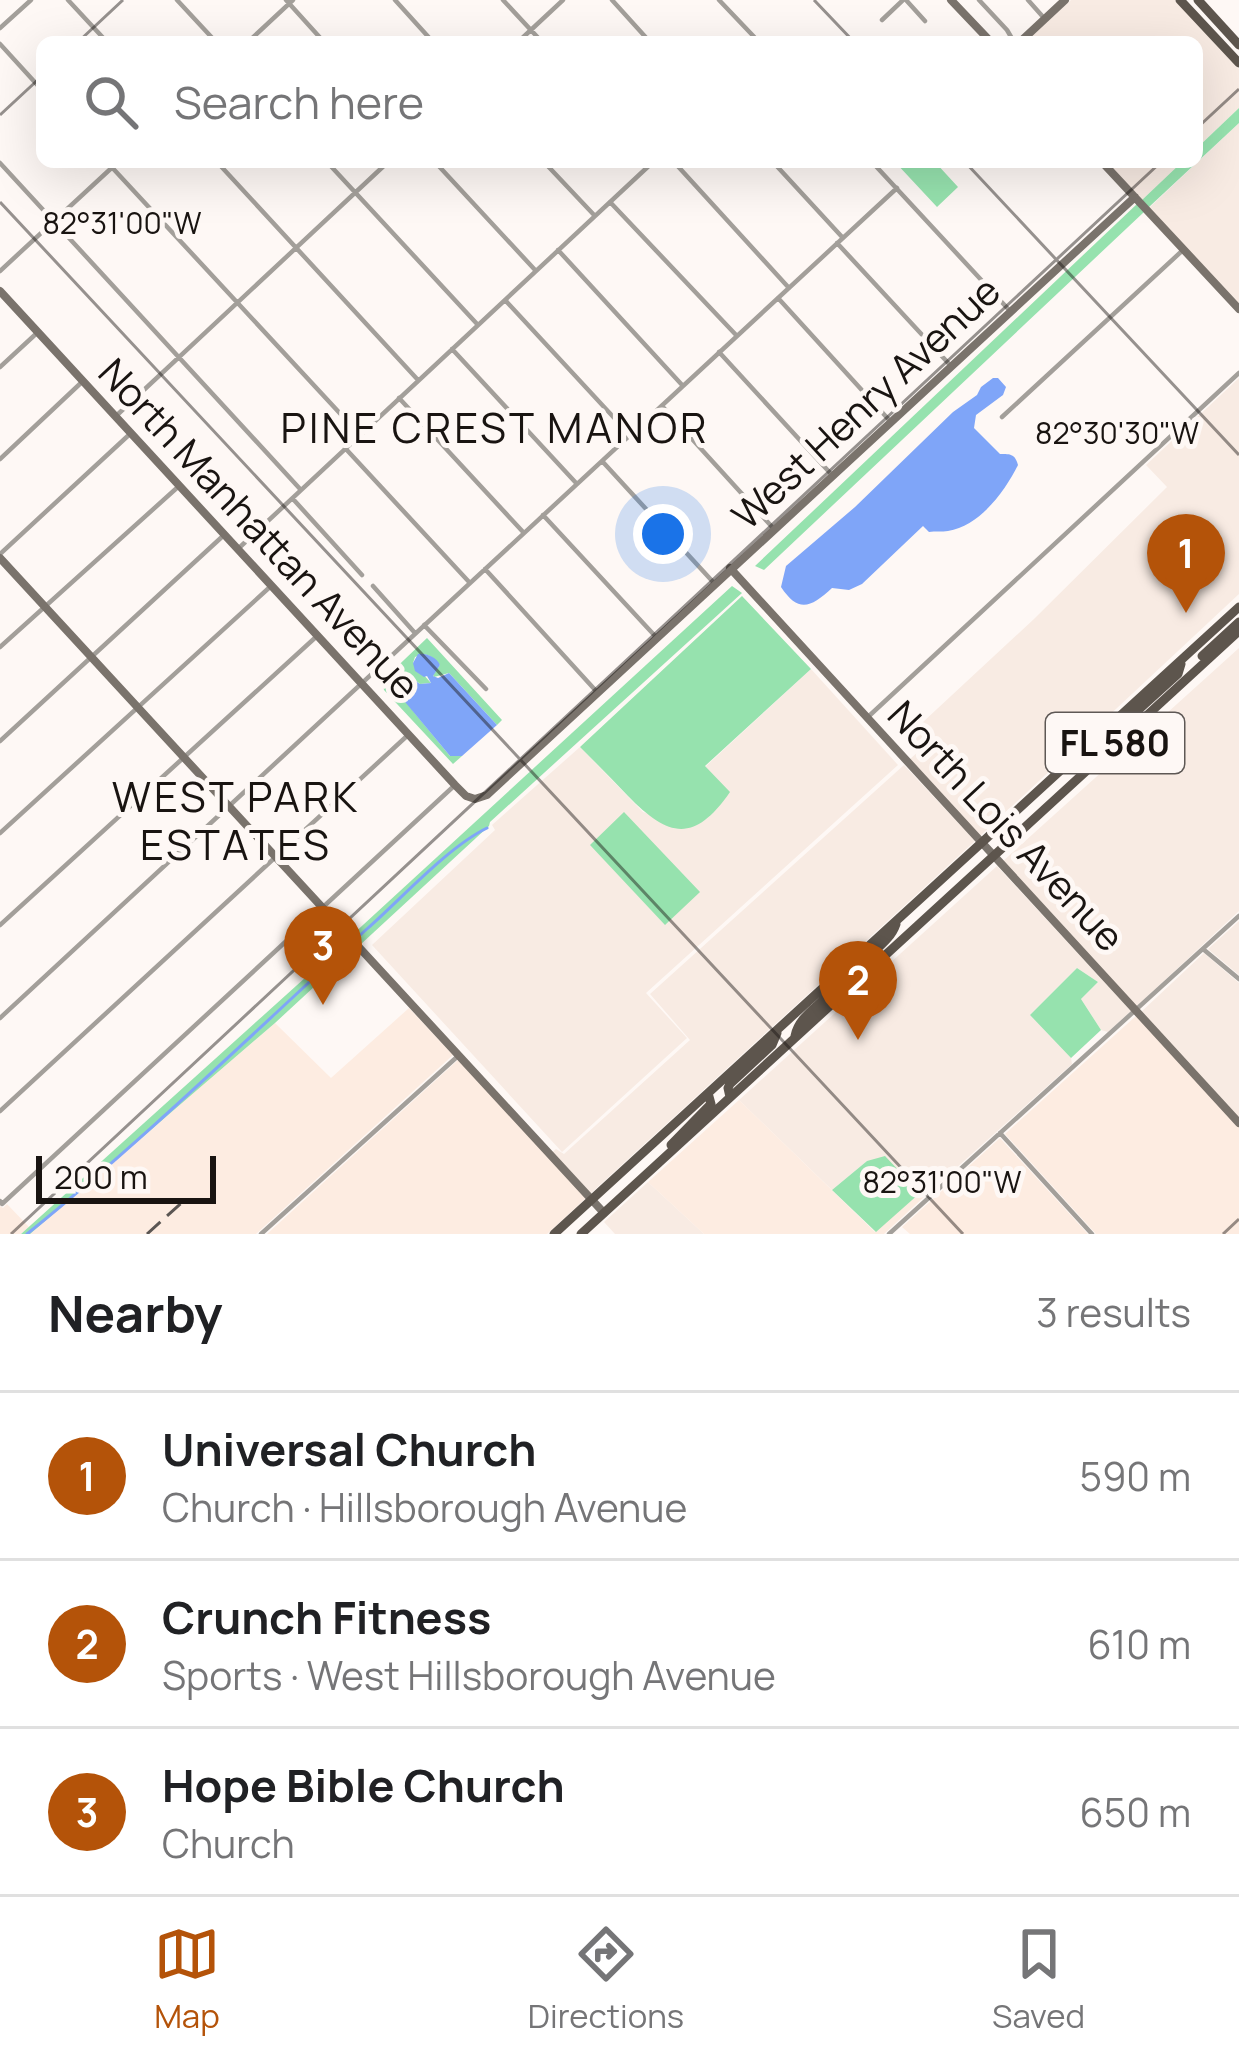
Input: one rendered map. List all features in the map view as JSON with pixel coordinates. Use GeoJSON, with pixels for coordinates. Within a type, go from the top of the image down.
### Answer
{"type":"FeatureCollection","features":[{"type":"Feature","properties":{"kind":"main road"},"geometry":{"type":"LineString","coordinates":[[1181,0],[1219,33],[1229,35]]}},
{"type":"Feature","properties":{"kind":"main road"},"geometry":{"type":"LineString","coordinates":[[1181,0],[1239,63]]}},
{"type":"Feature","properties":{"kind":"main road"},"geometry":{"type":"LineString","coordinates":[[1198,0],[1239,45]]}},
{"type":"Feature","properties":{"kind":"main road","name":"FL 580"},"geometry":{"type":"LineString","coordinates":[[554,1234],[1239,607]]}},
{"type":"Feature","properties":{"kind":"main road"},"geometry":{"type":"LineString","coordinates":[[1185,680],[1193,665],[1239,622]]}},
{"type":"Feature","properties":{"kind":"main road","name":"FL 580"},"geometry":{"type":"LineString","coordinates":[[581,1234],[1239,632]]}},
{"type":"Feature","properties":{"kind":"main road"},"geometry":{"type":"LineString","coordinates":[[1133,727],[1135,713],[1178,674],[1183,658]]}},
{"type":"Feature","properties":{"kind":"main road"},"geometry":{"type":"LineString","coordinates":[[855,981],[857,968],[893,934],[898,919]]}},
{"type":"Feature","properties":{"kind":"main road"},"geometry":{"type":"LineString","coordinates":[[795,1036],[797,1026],[837,988],[845,968]]}},
{"type":"Feature","properties":{"kind":"main road"},"geometry":{"type":"LineString","coordinates":[[730,1097],[730,1084],[772,1045],[779,1028]]}},
{"type":"Feature","properties":{"kind":"main road"},"geometry":{"type":"LineString","coordinates":[[667,1156],[676,1137],[711,1104],[708,1093]]}},
{"type":"Feature","properties":{"kind":"street"},"geometry":{"type":"LineString","coordinates":[[0,28],[31,0]]}},
{"type":"Feature","properties":{"kind":"street"},"geometry":{"type":"LineString","coordinates":[[68,0],[101,36]]}},
{"type":"Feature","properties":{"kind":"street"},"geometry":{"type":"LineString","coordinates":[[177,0],[210,36]]}},
{"type":"Feature","properties":{"kind":"street"},"geometry":{"type":"LineString","coordinates":[[395,0],[428,36]]}},
{"type":"Feature","properties":{"kind":"street"},"geometry":{"type":"LineString","coordinates":[[503,0],[536,36]]}},
{"type":"Feature","properties":{"kind":"street"},"geometry":{"type":"LineString","coordinates":[[524,36],[563,0]]}},
{"type":"Feature","properties":{"kind":"street"},"geometry":{"type":"LineString","coordinates":[[611,0],[644,36]]}},
{"type":"Feature","properties":{"kind":"street"},"geometry":{"type":"LineString","coordinates":[[719,0],[754,36]]}},
{"type":"Feature","properties":{"kind":"street"},"geometry":{"type":"LineString","coordinates":[[882,20],[905,0],[925,21]]}},
{"type":"Feature","properties":{"kind":"street"},"geometry":{"type":"LineString","coordinates":[[952,0],[985,36]]}},
{"type":"Feature","properties":{"kind":"street"},"geometry":{"type":"LineString","coordinates":[[979,0],[1012,36]]}},
{"type":"Feature","properties":{"kind":"street"},"geometry":{"type":"LineString","coordinates":[[1028,0],[1045,19]]}},
{"type":"Feature","properties":{"kind":"street"},"geometry":{"type":"LineString","coordinates":[[1024,36],[1065,0]]}},
{"type":"Feature","properties":{"kind":"street"},"geometry":{"type":"LineString","coordinates":[[254,36],[290,1],[320,36]]}},
{"type":"Feature","properties":{"kind":"street"},"geometry":{"type":"LineString","coordinates":[[0,44],[36,83]]}},
{"type":"Feature","properties":{"kind":"street"},"geometry":{"type":"LineString","coordinates":[[0,163],[301,490]]}},
{"type":"Feature","properties":{"kind":"street"},"geometry":{"type":"LineString","coordinates":[[0,271],[109,168]]}},
{"type":"Feature","properties":{"kind":"street"},"geometry":{"type":"LineString","coordinates":[[117,168],[360,435]]}},
{"type":"Feature","properties":{"kind":"street"},"geometry":{"type":"LineString","coordinates":[[223,168],[418,380]]}},
{"type":"Feature","properties":{"kind":"street"},"geometry":{"type":"LineString","coordinates":[[333,168],[478,325]]}},
{"type":"Feature","properties":{"kind":"street"},"geometry":{"type":"LineString","coordinates":[[115,416],[382,168]]}},
{"type":"Feature","properties":{"kind":"street"},"geometry":{"type":"LineString","coordinates":[[441,168],[536,271]]}},
{"type":"Feature","properties":{"kind":"street"},"geometry":{"type":"LineString","coordinates":[[550,168],[595,216]]}},
{"type":"Feature","properties":{"kind":"street"},"geometry":{"type":"LineString","coordinates":[[237,549],[647,168]]}},
{"type":"Feature","properties":{"kind":"street"},"geometry":{"type":"LineString","coordinates":[[679,168],[789,288]]}},
{"type":"Feature","properties":{"kind":"street"},"geometry":{"type":"LineString","coordinates":[[778,168],[951,366]]}},
{"type":"Feature","properties":{"kind":"street"},"geometry":{"type":"LineString","coordinates":[[878,168],[1010,311]]}},
{"type":"Feature","properties":{"kind":"street"},"geometry":{"type":"LineString","coordinates":[[1108,168],[1239,309]]}},
{"type":"Feature","properties":{"kind":"street"},"geometry":{"type":"LineString","coordinates":[[0,1018],[897,188]]}},
{"type":"Feature","properties":{"kind":"street","name":"West Henry Avenue"},"geometry":{"type":"LineString","coordinates":[[479,798],[1135,197]]}},
{"type":"Feature","properties":{"kind":"street"},"geometry":{"type":"LineString","coordinates":[[610,202],[736,336]]}},
{"type":"Feature","properties":{"kind":"street"},"geometry":{"type":"LineString","coordinates":[[1002,417],[1184,249]]}},
{"type":"Feature","properties":{"kind":"street"},"geometry":{"type":"LineString","coordinates":[[558,250],[682,386]]}},
{"type":"Feature","properties":{"kind":"street","name":"North Manhattan Avenue"},"geometry":{"type":"LineString","coordinates":[[0,291],[454,785],[466,796],[479,798]]}},
{"type":"Feature","properties":{"kind":"street"},"geometry":{"type":"LineString","coordinates":[[778,298],[890,422]]}},
{"type":"Feature","properties":{"kind":"street"},"geometry":{"type":"LineString","coordinates":[[505,300],[630,435]]}},
{"type":"Feature","properties":{"kind":"street"},"geometry":{"type":"LineString","coordinates":[[0,367],[38,332]]}},
{"type":"Feature","properties":{"kind":"street"},"geometry":{"type":"LineString","coordinates":[[452,349],[577,484]]}},
{"type":"Feature","properties":{"kind":"street"},"geometry":{"type":"LineString","coordinates":[[719,352],[832,475]]}},
{"type":"Feature","properties":{"kind":"street"},"geometry":{"type":"LineString","coordinates":[[867,719],[1239,373]]}},
{"type":"Feature","properties":{"kind":"street"},"geometry":{"type":"LineString","coordinates":[[0,459],[83,381]]}},
{"type":"Feature","properties":{"kind":"street"},"geometry":{"type":"LineString","coordinates":[[399,398],[524,533]]}},
{"type":"Feature","properties":{"kind":"street"},"geometry":{"type":"LineString","coordinates":[[662,406],[774,529]]}},
{"type":"Feature","properties":{"kind":"street"},"geometry":{"type":"LineString","coordinates":[[131,434],[0,556],[604,1213]]}},
{"type":"Feature","properties":{"kind":"street"},"geometry":{"type":"LineString","coordinates":[[345,448],[470,583]]}},
{"type":"Feature","properties":{"kind":"street"},"geometry":{"type":"LineString","coordinates":[[602,461],[714,583]]}},
{"type":"Feature","properties":{"kind":"street"},"geometry":{"type":"LineString","coordinates":[[0,647],[179,486]]}},
{"type":"Feature","properties":{"kind":"street"},"geometry":{"type":"LineString","coordinates":[[292,498],[362,575]]}},
{"type":"Feature","properties":{"kind":"street"},"geometry":{"type":"LineString","coordinates":[[544,515],[656,637]]}},
{"type":"Feature","properties":{"kind":"street"},"geometry":{"type":"LineString","coordinates":[[0,741],[224,535]]}},
{"type":"Feature","properties":{"kind":"street","name":"North Lois Avenue"},"geometry":{"type":"LineString","coordinates":[[730,568],[1239,1123]]}},
{"type":"Feature","properties":{"kind":"street"},"geometry":{"type":"LineString","coordinates":[[485,569],[598,692]]}},
{"type":"Feature","properties":{"kind":"street"},"geometry":{"type":"LineString","coordinates":[[0,833],[271,586]]}},
{"type":"Feature","properties":{"kind":"street"},"geometry":{"type":"LineString","coordinates":[[373,586],[416,633]]}},
{"type":"Feature","properties":{"kind":"street"},"geometry":{"type":"LineString","coordinates":[[424,625],[486,689]]}},
{"type":"Feature","properties":{"kind":"street"},"geometry":{"type":"LineString","coordinates":[[0,925],[317,636]]}},
{"type":"Feature","properties":{"kind":"street"},"geometry":{"type":"LineString","coordinates":[[0,1111],[408,735]]}},
{"type":"Feature","properties":{"kind":"street"},"geometry":{"type":"LineString","coordinates":[[1,1203],[454,785]]}},
{"type":"Feature","properties":{"kind":"street"},"geometry":{"type":"LineString","coordinates":[[889,1234],[1239,916]]}},
{"type":"Feature","properties":{"kind":"street"},"geometry":{"type":"LineString","coordinates":[[1203,949],[1239,979]]}},
{"type":"Feature","properties":{"kind":"street"},"geometry":{"type":"LineString","coordinates":[[261,1234],[458,1056]]}},
{"type":"Feature","properties":{"kind":"street"},"geometry":{"type":"LineString","coordinates":[[1000,1133],[1092,1234]]}},
{"type":"Feature","properties":{"kind":"street"},"geometry":{"type":"LineString","coordinates":[[897,1227],[905,1234]]}},
{"type":"Feature","properties":{"kind":"shaded area"},"geometry":{"type":"Polygon","coordinates":[[[1071,0],[1175,0],[1239,69],[1239,108],[1203,142],[1203,36],[1032,36],[1071,0]]]}},
{"type":"Feature","properties":{"kind":"shaded area"},"geometry":{"type":"Polygon","coordinates":[[[1239,123],[1239,304],[1149,208],[1191,168],[1203,168],[1203,157],[1239,123]]]}},
{"type":"Feature","properties":{"kind":"shaded area"},"geometry":{"type":"Polygon","coordinates":[[[1113,168],[1176,168],[1142,200],[1113,168]]]}},
{"type":"Feature","properties":{"kind":"shaded area"},"geometry":{"type":"Polygon","coordinates":[[[1239,378],[1239,594],[979,837],[909,760],[920,750],[909,735],[1167,487],[1146,465],[1239,378]]]}},
{"type":"Feature","properties":{"kind":"shaded area"},"geometry":{"type":"Polygon","coordinates":[[[1239,648],[1239,911],[1136,1007],[1002,862],[1239,648]]]}},
{"type":"Feature","properties":{"kind":"shaded area"},"geometry":{"type":"Polygon","coordinates":[[[811,669],[898,765],[646,993],[687,1038],[562,1152],[372,945],[495,830],[492,825],[580,747],[643,812],[689,828],[721,804],[705,767],[811,669]]]}},
{"type":"Feature","properties":{"kind":"shaded area"},"geometry":{"type":"Polygon","coordinates":[[[904,765],[975,841],[590,1194],[551,1153],[556,1149],[564,1154],[690,1040],[650,994],[904,765]]]}},
{"type":"Feature","properties":{"kind":"shaded area"},"geometry":{"type":"Polygon","coordinates":[[[997,866],[1131,1011],[1108,1032],[1101,1030],[1081,999],[1098,982],[1077,968],[1030,1015],[1072,1064],[925,1196],[867,1161],[832,1190],[739,1100],[997,866]]]}},
{"type":"Feature","properties":{"kind":"shaded area"},"geometry":{"type":"Polygon","coordinates":[[[1239,921],[1239,975],[1208,949],[1239,921]]]}},
{"type":"Feature","properties":{"kind":"shaded area"},"geometry":{"type":"Polygon","coordinates":[[[1204,953],[1239,983],[1239,1118],[1141,1012],[1204,953]]]}},
{"type":"Feature","properties":{"kind":"shaded area"},"geometry":{"type":"Polygon","coordinates":[[[409,1008],[453,1055],[256,1234],[30,1234],[275,1023],[331,1078],[409,1008]]]}},
{"type":"Feature","properties":{"kind":"shaded area"},"geometry":{"type":"Polygon","coordinates":[[[1136,1016],[1239,1127],[1239,1234],[1096,1234],[1005,1134],[1136,1016]]]}},
{"type":"Feature","properties":{"kind":"shaded area"},"geometry":{"type":"Polygon","coordinates":[[[458,1060],[586,1198],[547,1234],[267,1234],[458,1060]]]}},
{"type":"Feature","properties":{"kind":"shaded area"},"geometry":{"type":"Polygon","coordinates":[[[739,1100],[875,1232],[919,1194],[925,1196],[884,1234],[704,1234],[648,1182],[739,1100]]]}},
{"type":"Feature","properties":{"kind":"shaded area"},"geometry":{"type":"Polygon","coordinates":[[[1000,1138],[1088,1234],[910,1234],[902,1227],[1000,1138]]]}},
{"type":"Feature","properties":{"kind":"shaded area"},"geometry":{"type":"Polygon","coordinates":[[[648,1182],[704,1234],[615,1234],[604,1222],[648,1182]]]}},
{"type":"Feature","properties":{"kind":"shaded area"},"geometry":{"type":"Polygon","coordinates":[[[7,1204],[29,1227],[21,1234],[0,1234],[0,1206],[7,1204]]]}},
{"type":"Feature","properties":{"kind":"green space"},"geometry":{"type":"Polygon","coordinates":[[[1239,108],[1239,123],[1203,157],[1203,142],[1239,108]]]}},
{"type":"Feature","properties":{"kind":"green space"},"geometry":{"type":"Polygon","coordinates":[[[901,168],[941,168],[958,187],[937,207],[901,168]]]}},
{"type":"Feature","properties":{"kind":"green space"},"geometry":{"type":"Polygon","coordinates":[[[1176,168],[1191,168],[1149,207],[1142,200],[1176,168]]]}},
{"type":"Feature","properties":{"kind":"green space"},"geometry":{"type":"Polygon","coordinates":[[[1137,204],[1144,212],[764,570],[755,566],[1137,204]]]}},
{"type":"Feature","properties":{"kind":"green space"},"geometry":{"type":"Polygon","coordinates":[[[732,586],[742,593],[360,945],[351,936],[732,586]]]}},
{"type":"Feature","properties":{"kind":"green space"},"geometry":{"type":"Polygon","coordinates":[[[742,596],[811,669],[705,766],[730,792],[717,809],[692,827],[668,826],[642,810],[580,747],[742,596]]]}},
{"type":"Feature","properties":{"kind":"green space"},"geometry":{"type":"Polygon","coordinates":[[[427,638],[502,720],[497,725],[449,673],[434,677],[440,665],[432,657],[415,657],[413,663],[431,683],[420,684],[401,675],[413,711],[450,756],[462,756],[453,764],[384,690],[382,681],[427,638]]]}},
{"type":"Feature","properties":{"kind":"green space"},"geometry":{"type":"Polygon","coordinates":[[[624,812],[700,892],[665,925],[590,845],[624,812]]]}},
{"type":"Feature","properties":{"kind":"green space"},"geometry":{"type":"Polygon","coordinates":[[[347,940],[355,949],[275,1023],[30,1234],[21,1234],[347,940]]]}},
{"type":"Feature","properties":{"kind":"green space"},"geometry":{"type":"Polygon","coordinates":[[[1077,968],[1098,982],[1081,999],[1101,1030],[1071,1058],[1030,1015],[1077,968]]]}},
{"type":"Feature","properties":{"kind":"green space"},"geometry":{"type":"Polygon","coordinates":[[[885,1156],[920,1193],[876,1232],[832,1190],[867,1161],[885,1156]]]}},
{"type":"Feature","properties":{"kind":"water"},"geometry":{"type":"Polygon","coordinates":[[[993,378],[1006,387],[1003,395],[976,415],[974,428],[1018,465],[990,506],[960,528],[929,532],[923,526],[862,584],[849,590],[832,588],[805,605],[794,601],[781,587],[786,566],[993,378]]]}},
{"type":"Feature","properties":{"kind":"water"},"geometry":{"type":"Polygon","coordinates":[[[418,654],[436,660],[440,665],[433,676],[449,673],[497,725],[462,756],[450,756],[391,685],[405,674],[420,684],[431,683],[415,671],[418,654]]]}},
{"type":"Feature","properties":{"kind":"waterway"},"geometry":{"type":"LineString","coordinates":[[27,1234],[157,1122],[441,860],[487,828]]}},
{"type":"Feature","properties":{"kind":"railway"},"geometry":{"type":"LineString","coordinates":[[147,1234],[187,1198]]}},
{"type":"Feature","properties":{"kind":"place","name":"Universal Church"},"geometry":{"type":"Point","coordinates":[1186,613]}},
{"type":"Feature","properties":{"kind":"place","name":"Hope Bible Church"},"geometry":{"type":"Point","coordinates":[323,1005]}},
{"type":"Feature","properties":{"kind":"place","name":"Crunch Fitness"},"geometry":{"type":"Point","coordinates":[858,1040]}},
{"type":"Feature","properties":{"kind":"district","name":"PINE CREST MANOR"},"geometry":{"type":"Point","coordinates":[495,428]}},
{"type":"Feature","properties":{"kind":"district","name":"WEST PARK ESTATES"},"geometry":{"type":"Point","coordinates":[236,821]}}]}
